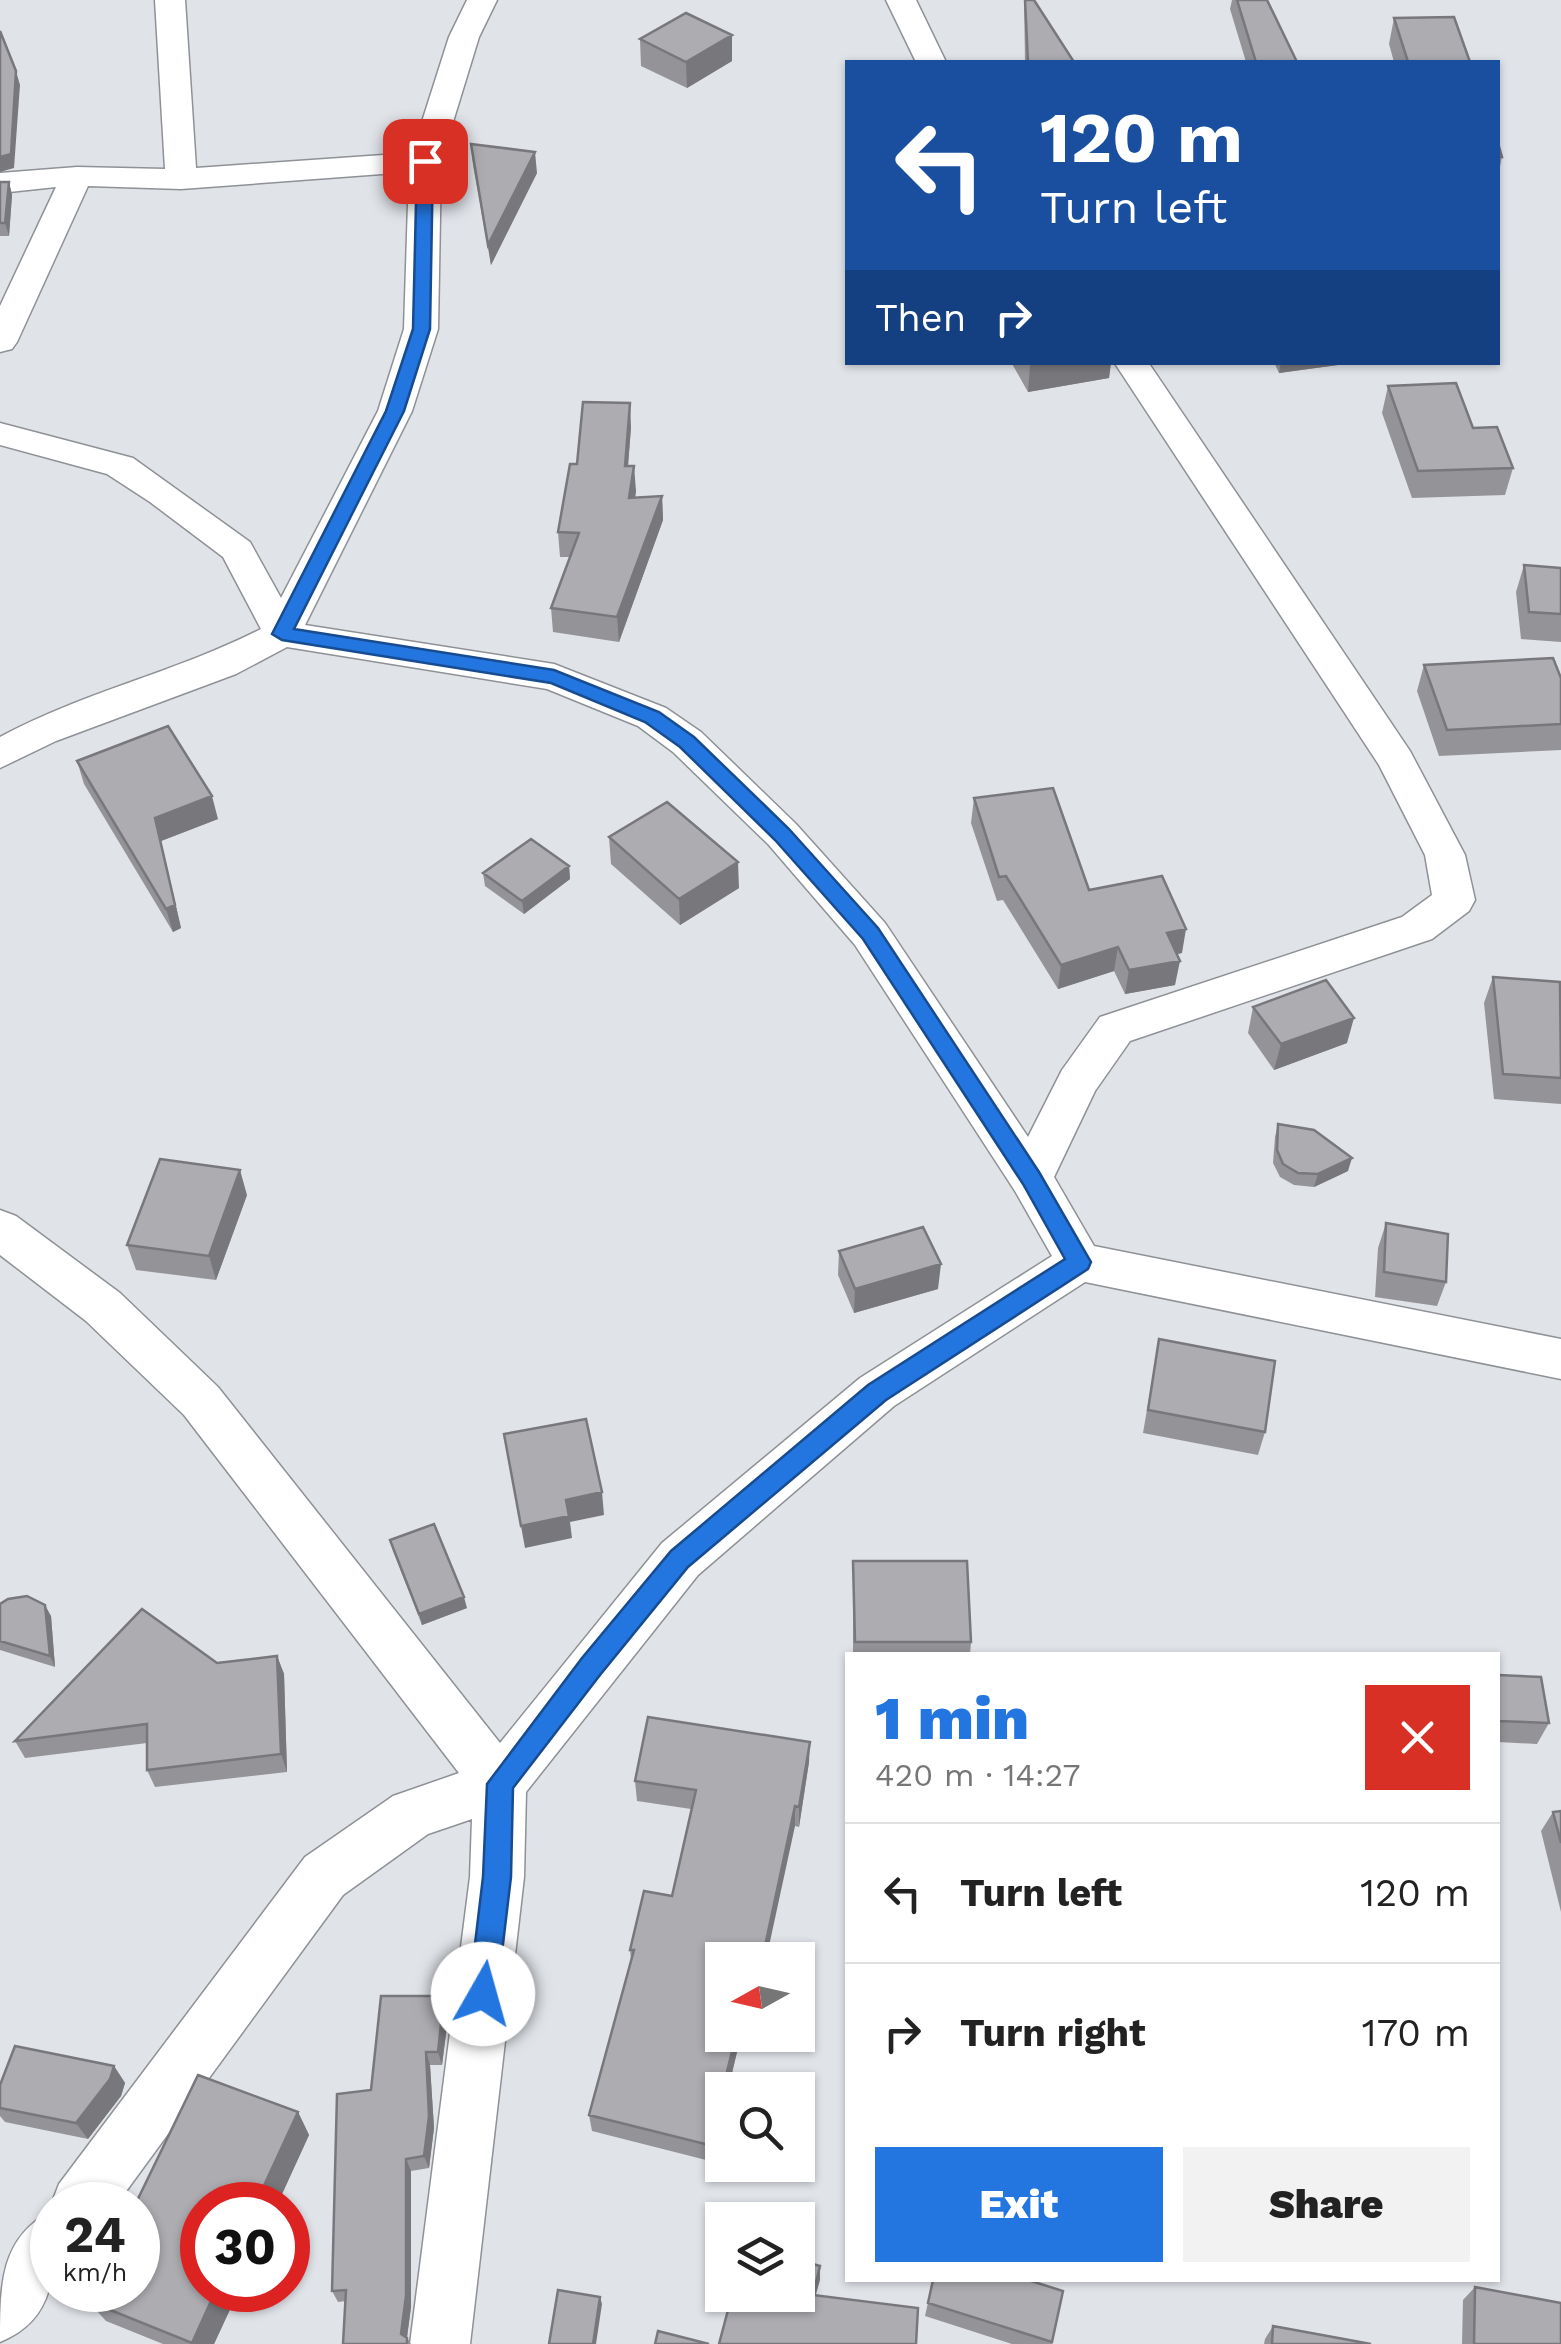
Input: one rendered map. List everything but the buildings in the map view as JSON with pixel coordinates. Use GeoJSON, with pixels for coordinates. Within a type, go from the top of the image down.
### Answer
{"type":"FeatureCollection","features":[{"type":"Feature","properties":{"kind":"street"},"geometry":{"type":"LineString","coordinates":[[170,0],[181,178]]}},
{"type":"Feature","properties":{"kind":"street"},"geometry":{"type":"LineString","coordinates":[[0,754],[42,731],[222,665],[282,634],[395,411],[421,329],[425,161],[464,37],[482,0]]}},
{"type":"Feature","properties":{"kind":"street"},"geometry":{"type":"LineString","coordinates":[[901,0],[930,60]]}},
{"type":"Feature","properties":{"kind":"street"},"geometry":{"type":"LineString","coordinates":[[0,182],[76,176],[181,178],[425,161]]}},
{"type":"Feature","properties":{"kind":"street"},"geometry":{"type":"LineString","coordinates":[[0,342],[76,176]]}},
{"type":"Feature","properties":{"kind":"street"},"geometry":{"type":"LineString","coordinates":[[1031,1178],[1076,1082],[1115,1029],[1418,928],[1454,900],[1445,855],[1396,761],[1133,365]]}},
{"type":"Feature","properties":{"kind":"street"},"geometry":{"type":"LineString","coordinates":[[0,434],[120,466],[236,550],[282,634]]}},
{"type":"Feature","properties":{"kind":"street"},"geometry":{"type":"LineString","coordinates":[[0,452],[37,445]]}},
{"type":"Feature","properties":{"kind":"street"},"geometry":{"type":"LineString","coordinates":[[282,634],[554,677],[608,696],[664,725],[687,742],[782,834],[870,934],[1031,1178],[1079,1262]]}},
{"type":"Feature","properties":{"kind":"street"},"geometry":{"type":"LineString","coordinates":[[0,1229],[103,1307],[201,1402],[500,1784],[497,1877],[440,2344]]}},
{"type":"Feature","properties":{"kind":"street"},"geometry":{"type":"LineString","coordinates":[[97,2182],[324,1876],[412,1814],[500,1784],[680,1559],[877,1392],[1079,1262],[1561,1359]]}},
{"type":"Feature","properties":{"kind":"street"},"geometry":{"type":"LineString","coordinates":[[0,2312],[30,2272]]}},
{"type":"Feature","properties":{"kind":"route"},"geometry":{"type":"LineString","coordinates":[[425,161],[421,329],[395,411],[282,634],[554,677],[652,717],[687,742],[782,834],[870,934],[1031,1178],[1079,1262],[877,1392],[680,1559],[591,1666],[500,1784],[497,1877],[483,1994]]}}]}
